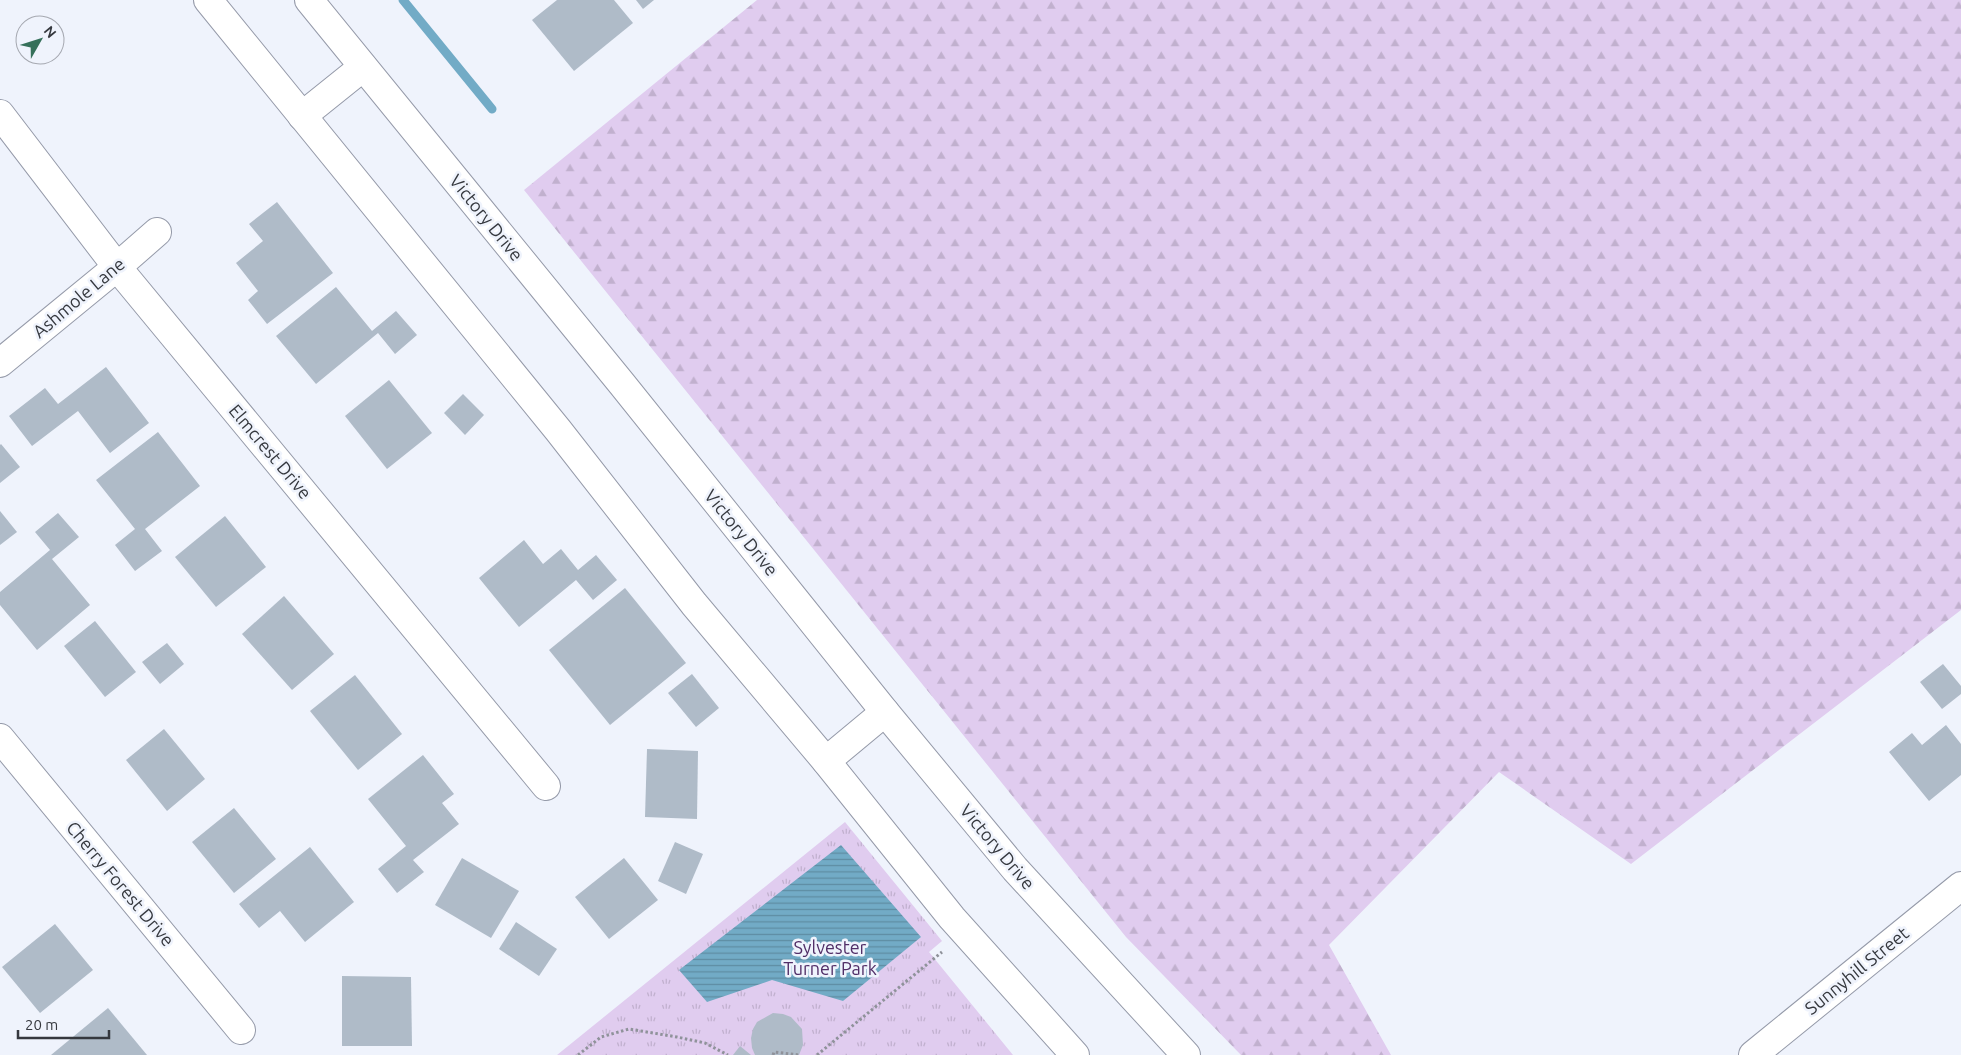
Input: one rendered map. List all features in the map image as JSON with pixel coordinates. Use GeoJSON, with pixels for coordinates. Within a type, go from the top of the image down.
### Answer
{"type":"FeatureCollection","features":[{"type":"Feature","properties":{"kind":"main road"},"geometry":{"type":"LineString","coordinates":[[208,0],[558,430],[694,604],[826,760],[965,933],[1075,1055]]}},
{"type":"Feature","properties":{"kind":"main road","name":"Victory Drive"},"geometry":{"type":"LineString","coordinates":[[309,0],[616,376],[885,712],[1015,869],[1186,1055]]}},
{"type":"Feature","properties":{"kind":"main road"},"geometry":{"type":"LineString","coordinates":[[302,116],[363,67]]}},
{"type":"Feature","properties":{"kind":"main road","name":"Elmcrest Drive"},"geometry":{"type":"LineString","coordinates":[[0,114],[117,267],[546,786]]}},
{"type":"Feature","properties":{"kind":"main road","name":"Ashmole Lane"},"geometry":{"type":"LineString","coordinates":[[0,363],[157,232]]}},
{"type":"Feature","properties":{"kind":"main road"},"geometry":{"type":"LineString","coordinates":[[826,760],[885,712]]}},
{"type":"Feature","properties":{"kind":"main road","name":"Cherry Forest Drive"},"geometry":{"type":"LineString","coordinates":[[0,738],[241,1030]]}},
{"type":"Feature","properties":{"kind":"main road","name":"Sunnyhill Street"},"geometry":{"type":"LineString","coordinates":[[1754,1055],[1961,886]]}},
{"type":"Feature","properties":{"kind":"path"},"geometry":{"type":"LineString","coordinates":[[818,1055],[965,933]]}},
{"type":"Feature","properties":{"kind":"path"},"geometry":{"type":"LineString","coordinates":[[578,1055],[601,1037],[628,1029],[705,1043],[728,1055]]}},
{"type":"Feature","properties":{"kind":"path"},"geometry":{"type":"LineString","coordinates":[[773,1055],[774,1052],[799,1055]]}},
{"type":"Feature","properties":{"kind":"green space"},"geometry":{"type":"Polygon","coordinates":[[[757,0],[1961,0],[1961,610],[1631,864],[1499,772],[1329,945],[1391,1055],[1241,1055],[1126,937],[524,190],[757,0]]]}},
{"type":"Feature","properties":{"kind":"green space","name":"Sylvester Turner Park"},"geometry":{"type":"Polygon","coordinates":[[[845,822],[942,941],[929,952],[1013,1055],[557,1055],[845,822]]]}},
{"type":"Feature","properties":{"kind":"water"},"geometry":{"type":"Polygon","coordinates":[[[841,845],[921,937],[843,1001],[772,980],[707,1002],[679,970],[841,845]]]}},
{"type":"Feature","properties":{"kind":"building"},"geometry":{"type":"Polygon","coordinates":[[[557,0],[614,0],[633,23],[574,71],[532,20],[557,0]]]}},
{"type":"Feature","properties":{"kind":"building"},"geometry":{"type":"Polygon","coordinates":[[[636,0],[654,0],[643,9],[636,0]]]}},
{"type":"Feature","properties":{"kind":"building"},"geometry":{"type":"Polygon","coordinates":[[[277,202],[333,273],[267,324],[248,300],[258,291],[236,263],[263,241],[249,224],[277,202]]]}},
{"type":"Feature","properties":{"kind":"building"},"geometry":{"type":"Polygon","coordinates":[[[336,287],[372,331],[396,311],[417,335],[395,354],[378,333],[316,384],[276,336],[336,287]]]}},
{"type":"Feature","properties":{"kind":"building"},"geometry":{"type":"Polygon","coordinates":[[[106,367],[149,423],[110,453],[78,411],[32,446],[9,416],[45,388],[58,404],[106,367]]]}},
{"type":"Feature","properties":{"kind":"building"},"geometry":{"type":"Polygon","coordinates":[[[389,380],[432,433],[387,469],[345,416],[389,380]]]}},
{"type":"Feature","properties":{"kind":"building"},"geometry":{"type":"Polygon","coordinates":[[[463,394],[484,415],[465,435],[444,413],[463,394]]]}},
{"type":"Feature","properties":{"kind":"building"},"geometry":{"type":"Polygon","coordinates":[[[158,432],[200,486],[145,529],[162,551],[135,571],[115,545],[135,529],[96,480],[158,432]]]}},
{"type":"Feature","properties":{"kind":"building"},"geometry":{"type":"Polygon","coordinates":[[[0,445],[20,467],[0,483],[0,445]]]}},
{"type":"Feature","properties":{"kind":"building"},"geometry":{"type":"Polygon","coordinates":[[[0,511],[17,532],[0,545],[0,511]]]}},
{"type":"Feature","properties":{"kind":"building"},"geometry":{"type":"Polygon","coordinates":[[[58,513],[79,537],[52,559],[90,605],[37,650],[0,605],[0,592],[50,550],[35,532],[58,513]]]}},
{"type":"Feature","properties":{"kind":"building"},"geometry":{"type":"Polygon","coordinates":[[[225,516],[266,567],[216,607],[175,557],[225,516]]]}},
{"type":"Feature","properties":{"kind":"building"},"geometry":{"type":"Polygon","coordinates":[[[524,540],[543,564],[561,549],[578,570],[596,555],[617,580],[593,600],[576,580],[519,627],[479,578],[524,540]]]}},
{"type":"Feature","properties":{"kind":"building"},"geometry":{"type":"Polygon","coordinates":[[[625,588],[686,663],[610,725],[549,650],[625,588]]]}},
{"type":"Feature","properties":{"kind":"building"},"geometry":{"type":"Polygon","coordinates":[[[284,596],[334,654],[292,690],[242,634],[284,596]]]}},
{"type":"Feature","properties":{"kind":"building"},"geometry":{"type":"Polygon","coordinates":[[[95,621],[136,672],[105,697],[64,646],[95,621]]]}},
{"type":"Feature","properties":{"kind":"building"},"geometry":{"type":"Polygon","coordinates":[[[167,643],[184,664],[160,684],[142,662],[167,643]]]}},
{"type":"Feature","properties":{"kind":"building"},"geometry":{"type":"Polygon","coordinates":[[[1943,664],[1961,686],[1961,694],[1942,709],[1920,682],[1943,664]]]}},
{"type":"Feature","properties":{"kind":"building"},"geometry":{"type":"Polygon","coordinates":[[[692,674],[719,708],[696,727],[668,693],[692,674]]]}},
{"type":"Feature","properties":{"kind":"building"},"geometry":{"type":"Polygon","coordinates":[[[355,675],[402,734],[358,770],[310,711],[355,675]]]}},
{"type":"Feature","properties":{"kind":"building"},"geometry":{"type":"Polygon","coordinates":[[[1946,725],[1961,744],[1961,775],[1929,801],[1889,752],[1912,733],[1922,745],[1946,725]]]}},
{"type":"Feature","properties":{"kind":"building"},"geometry":{"type":"Polygon","coordinates":[[[164,729],[205,779],[167,811],[126,760],[164,729]]]}},
{"type":"Feature","properties":{"kind":"building"},"geometry":{"type":"Polygon","coordinates":[[[647,749],[698,751],[697,819],[645,817],[647,749]]]}},
{"type":"Feature","properties":{"kind":"building"},"geometry":{"type":"Polygon","coordinates":[[[423,755],[454,794],[442,803],[459,824],[413,860],[424,872],[397,893],[378,869],[406,846],[368,799],[423,755]]]}},
{"type":"Feature","properties":{"kind":"building"},"geometry":{"type":"Polygon","coordinates":[[[234,808],[276,859],[234,893],[192,842],[234,808]]]}},
{"type":"Feature","properties":{"kind":"building"},"geometry":{"type":"Polygon","coordinates":[[[675,842],[703,854],[686,894],[658,881],[675,842]]]}},
{"type":"Feature","properties":{"kind":"building"},"geometry":{"type":"Polygon","coordinates":[[[310,847],[354,902],[305,942],[280,911],[259,928],[239,904],[310,847]]]}},
{"type":"Feature","properties":{"kind":"building"},"geometry":{"type":"Polygon","coordinates":[[[462,858],[519,891],[491,938],[435,905],[462,858]]]}},
{"type":"Feature","properties":{"kind":"building"},"geometry":{"type":"Polygon","coordinates":[[[624,858],[658,900],[609,939],[575,897],[624,858]]]}},
{"type":"Feature","properties":{"kind":"building"},"geometry":{"type":"Polygon","coordinates":[[[516,922],[557,949],[539,976],[499,949],[516,922]]]}},
{"type":"Feature","properties":{"kind":"building"},"geometry":{"type":"Polygon","coordinates":[[[55,924],[93,970],[40,1013],[2,967],[55,924]]]}},
{"type":"Feature","properties":{"kind":"building"},"geometry":{"type":"Polygon","coordinates":[[[342,976],[411,977],[412,1046],[342,1046],[342,976]]]}},
{"type":"Feature","properties":{"kind":"building"},"geometry":{"type":"Polygon","coordinates":[[[108,1008],[147,1055],[51,1055],[108,1008]]]}},
{"type":"Feature","properties":{"kind":"building"},"geometry":{"type":"Polygon","coordinates":[[[773,1013],[791,1017],[802,1029],[803,1045],[799,1055],[755,1055],[751,1038],[753,1029],[757,1022],[773,1013]]]}},
{"type":"Feature","properties":{"kind":"building"},"geometry":{"type":"Polygon","coordinates":[[[740,1046],[751,1055],[733,1055],[740,1046]]]}},
{"type":"Feature","properties":{"kind":"waterway"},"geometry":{"type":"LineString","coordinates":[[403,0],[492,109]]}}]}
